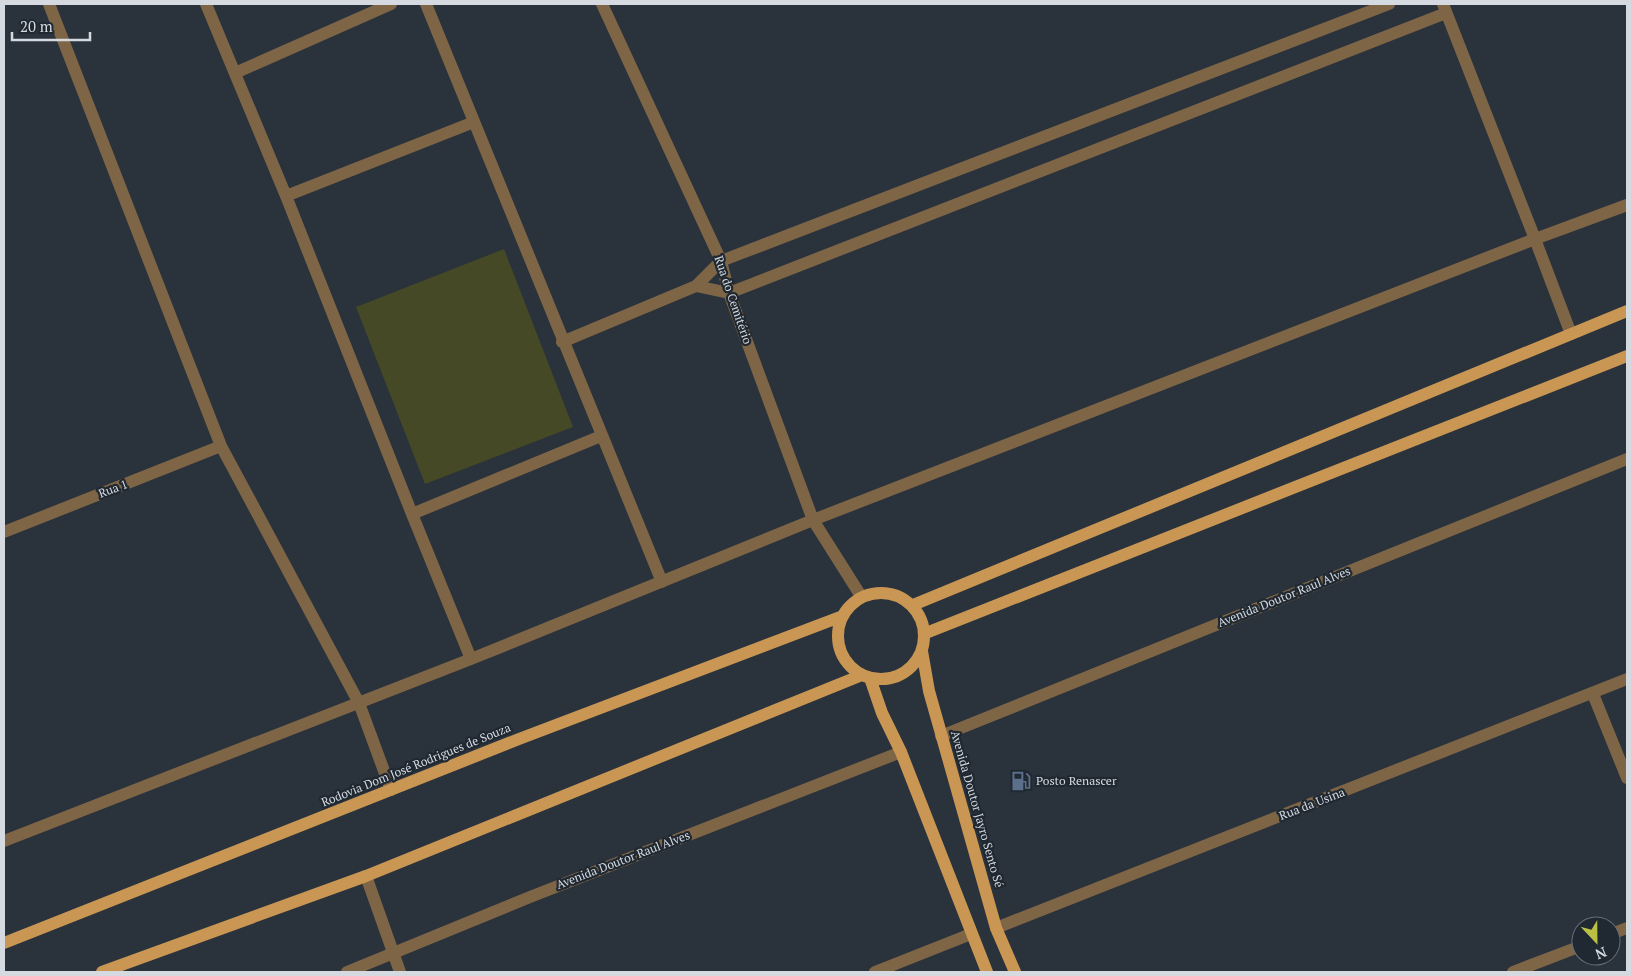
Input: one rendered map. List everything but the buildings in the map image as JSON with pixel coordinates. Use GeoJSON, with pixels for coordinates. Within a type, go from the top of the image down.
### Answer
{"type":"FeatureCollection","features":[{"type":"Feature","properties":{"kind":"main road"},"geometry":{"type":"LineString","coordinates":[[913,605],[1627,311]]}},
{"type":"Feature","properties":{"kind":"main road"},"geometry":{"type":"LineString","coordinates":[[926,634],[1627,356]]}},
{"type":"Feature","properties":{"kind":"main road"},"geometry":{"type":"LineString","coordinates":[[102,972],[366,876],[866,677],[898,676],[913,666],[922,651],[926,634],[922,618],[913,605],[888,592],[861,596],[840,617],[837,634],[839,650],[848,665],[866,677],[901,752],[987,972]]}},
{"type":"Feature","properties":{"kind":"main road","name":"Rodovia Dom José Rodrigues de Souza"},"geometry":{"type":"LineString","coordinates":[[4,943],[391,790],[840,617]]}},
{"type":"Feature","properties":{"kind":"main road","name":"Avenida Doutor Jayro Sento Sé"},"geometry":{"type":"LineString","coordinates":[[922,651],[929,691],[941,736],[996,928],[1015,972]]}},
{"type":"Feature","properties":{"kind":"street"},"geometry":{"type":"LineString","coordinates":[[206,4],[286,196],[471,659]]}},
{"type":"Feature","properties":{"kind":"street"},"geometry":{"type":"LineString","coordinates":[[235,74],[391,4]]}},
{"type":"Feature","properties":{"kind":"street"},"geometry":{"type":"LineString","coordinates":[[426,4],[562,342],[662,582]]}},
{"type":"Feature","properties":{"kind":"street","name":"Rua do Cemitério"},"geometry":{"type":"LineString","coordinates":[[602,4],[721,261],[730,292],[813,520],[861,596]]}},
{"type":"Feature","properties":{"kind":"street"},"geometry":{"type":"LineString","coordinates":[[562,342],[696,286],[721,261],[1389,4]]}},
{"type":"Feature","properties":{"kind":"street"},"geometry":{"type":"LineString","coordinates":[[51,5],[221,446],[359,703],[391,790]]}},
{"type":"Feature","properties":{"kind":"street"},"geometry":{"type":"LineString","coordinates":[[696,286],[730,292],[1445,8],[1536,239],[1571,334]]}},
{"type":"Feature","properties":{"kind":"street"},"geometry":{"type":"LineString","coordinates":[[286,196],[474,122]]}},
{"type":"Feature","properties":{"kind":"street"},"geometry":{"type":"LineString","coordinates":[[4,841],[471,659],[813,520],[1627,205]]}},
{"type":"Feature","properties":{"kind":"street"},"geometry":{"type":"LineString","coordinates":[[412,514],[602,436]]}},
{"type":"Feature","properties":{"kind":"street","name":"Rua 1"},"geometry":{"type":"LineString","coordinates":[[4,531],[221,446]]}},
{"type":"Feature","properties":{"kind":"street","name":"Avenida Doutor Raul Alves"},"geometry":{"type":"LineString","coordinates":[[941,736],[1627,459]]}},
{"type":"Feature","properties":{"kind":"street","name":"Rua da Usina"},"geometry":{"type":"LineString","coordinates":[[996,928],[1627,680]]}},
{"type":"Feature","properties":{"kind":"street"},"geometry":{"type":"LineString","coordinates":[[1593,694],[1627,778]]}},
{"type":"Feature","properties":{"kind":"street","name":"Avenida Doutor Raul Alves"},"geometry":{"type":"LineString","coordinates":[[347,972],[530,897],[901,752]]}},
{"type":"Feature","properties":{"kind":"street"},"geometry":{"type":"LineString","coordinates":[[366,876],[400,972]]}},
{"type":"Feature","properties":{"kind":"street"},"geometry":{"type":"LineString","coordinates":[[875,972],[971,934]]}},
{"type":"Feature","properties":{"kind":"street"},"geometry":{"type":"LineString","coordinates":[[1513,972],[1571,950]]}},
{"type":"Feature","properties":{"kind":"green space"},"geometry":{"type":"Polygon","coordinates":[[[504,249],[573,427],[425,484],[356,307],[504,249]]]}},
{"type":"Feature","properties":{"kind":"place","name":"Posto Renascer"},"geometry":{"type":"Point","coordinates":[1021,781]}}]}
